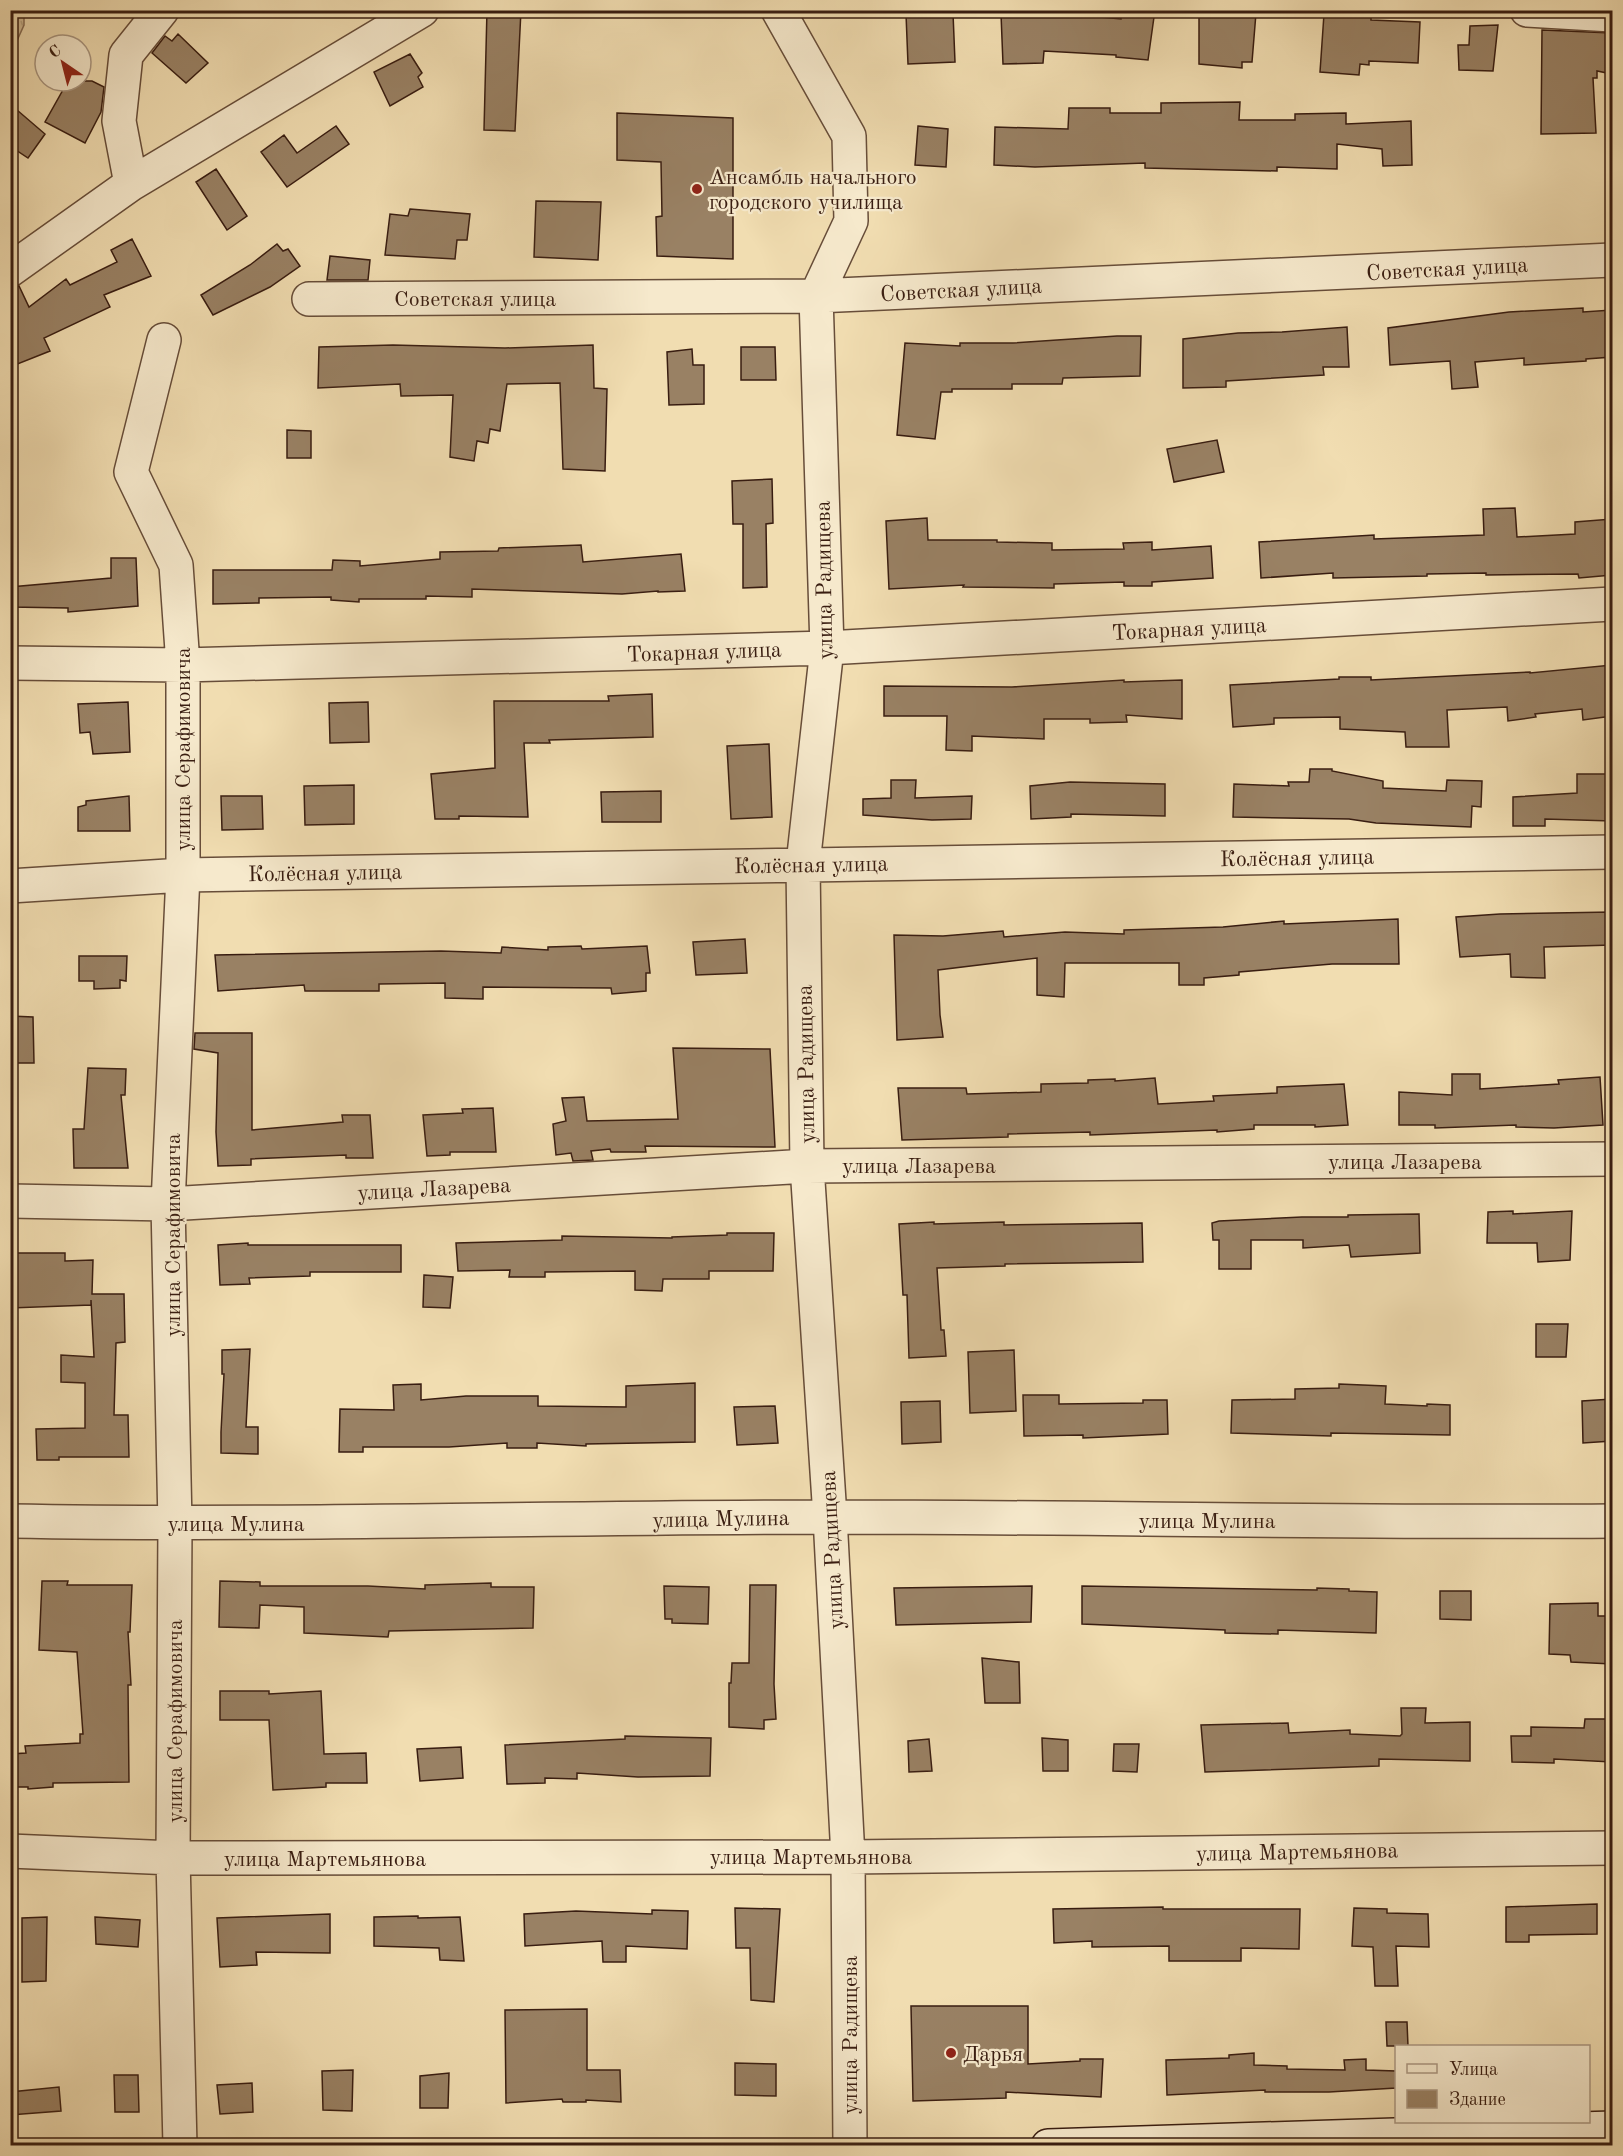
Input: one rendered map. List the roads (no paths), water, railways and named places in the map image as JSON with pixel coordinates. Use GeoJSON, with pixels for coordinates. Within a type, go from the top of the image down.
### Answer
{"type":"FeatureCollection","features":[{"type":"Feature","properties":{"kind":"street"},"geometry":{"type":"LineString","coordinates":[[132,184],[119,121],[126,55],[162,10]]}},
{"type":"Feature","properties":{"kind":"street"},"geometry":{"type":"LineString","coordinates":[[10,270],[132,184],[422,10]]}},
{"type":"Feature","properties":{"kind":"street","name":"улица Радищева"},"geometry":{"type":"LineString","coordinates":[[778,10],[849,136],[851,221],[816,296],[827,648],[803,864],[807,1166],[830,1517],[848,1857],[850,2145]]}},
{"type":"Feature","properties":{"kind":"street"},"geometry":{"type":"LineString","coordinates":[[1527,10],[1612,15]]}},
{"type":"Feature","properties":{"kind":"street","name":"Советская улица"},"geometry":{"type":"LineString","coordinates":[[309,299],[816,296],[1612,260]]}},
{"type":"Feature","properties":{"kind":"street","name":"улица Серафимовича"},"geometry":{"type":"LineString","coordinates":[[164,340],[131,472],[176,565],[183,665],[183,875],[168,1204],[175,1524],[173,1858],[180,2145]]}},
{"type":"Feature","properties":{"kind":"street","name":"Токарная улица"},"geometry":{"type":"LineString","coordinates":[[10,663],[183,665],[827,648],[1612,604]]}},
{"type":"Feature","properties":{"kind":"street","name":"Колёсная улица"},"geometry":{"type":"LineString","coordinates":[[10,886],[183,875],[1612,852]]}},
{"type":"Feature","properties":{"kind":"street","name":"улица Лазарева"},"geometry":{"type":"LineString","coordinates":[[10,1201],[168,1204],[807,1166],[1612,1159]]}},
{"type":"Feature","properties":{"kind":"street","name":"улица Мулина"},"geometry":{"type":"LineString","coordinates":[[10,1521],[175,1524],[830,1517],[1442,1522],[1612,1521]]}},
{"type":"Feature","properties":{"kind":"street","name":"улица Мартемьянова"},"geometry":{"type":"LineString","coordinates":[[10,1851],[173,1858],[848,1857],[1612,1848]]}},
{"type":"Feature","properties":{"kind":"street"},"geometry":{"type":"LineString","coordinates":[[1048,2145],[1612,2128]]}},
{"type":"Feature","properties":{"kind":"place","name":"Ансамбль начального городского училища"},"geometry":{"type":"Point","coordinates":[697,189]}},
{"type":"Feature","properties":{"kind":"place","name":"Дарья"},"geometry":{"type":"Point","coordinates":[951,2053]}}]}
